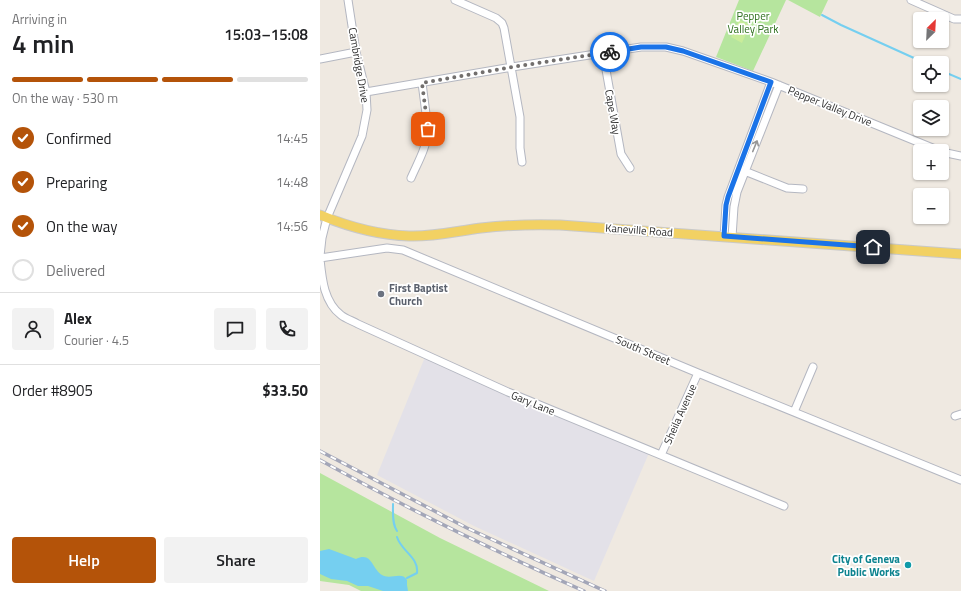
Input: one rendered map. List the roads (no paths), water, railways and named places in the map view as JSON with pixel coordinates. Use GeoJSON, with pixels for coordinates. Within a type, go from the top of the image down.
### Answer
{"type":"FeatureCollection","features":[{"type":"Feature","properties":{"kind":"main road","name":"Kaneville Road"},"geometry":{"type":"LineString","coordinates":[[324,217],[341,224],[366,231],[410,236],[432,236],[497,226],[538,224],[961,254]]}},
{"type":"Feature","properties":{"kind":"street","name":"Cambridge Drive"},"geometry":{"type":"LineString","coordinates":[[324,217],[362,136],[367,110],[366,92],[356,52],[348,0]]}},
{"type":"Feature","properties":{"kind":"street"},"geometry":{"type":"LineString","coordinates":[[455,0],[496,18],[502,23],[512,67],[520,117],[520,148],[522,162]]}},
{"type":"Feature","properties":{"kind":"street"},"geometry":{"type":"LineString","coordinates":[[911,0],[954,20],[961,19]]}},
{"type":"Feature","properties":{"kind":"street","name":"Pepper Valley Drive"},"geometry":{"type":"LineString","coordinates":[[366,92],[641,47],[666,47],[683,51],[779,85],[924,144]]}},
{"type":"Feature","properties":{"kind":"street"},"geometry":{"type":"LineString","coordinates":[[320,60],[356,52]]}},
{"type":"Feature","properties":{"kind":"street","name":"Cape Way"},"geometry":{"type":"LineString","coordinates":[[603,53],[621,154],[630,168]]}},
{"type":"Feature","properties":{"kind":"street"},"geometry":{"type":"LineString","coordinates":[[728,237],[726,205],[738,168],[771,82]]}},
{"type":"Feature","properties":{"kind":"street"},"geometry":{"type":"LineString","coordinates":[[411,178],[428,136],[422,83]]}},
{"type":"Feature","properties":{"kind":"street"},"geometry":{"type":"LineString","coordinates":[[728,237],[735,200],[779,85]]}},
{"type":"Feature","properties":{"kind":"street","name":"Pepper Valley Drive"},"geometry":{"type":"LineString","coordinates":[[949,153],[961,156]]}},
{"type":"Feature","properties":{"kind":"street"},"geometry":{"type":"LineString","coordinates":[[738,168],[787,188],[802,189]]}},
{"type":"Feature","properties":{"kind":"street","name":"Gary Lane"},"geometry":{"type":"LineString","coordinates":[[324,217],[320,258],[324,287],[330,302],[340,315],[508,392],[784,506]]}},
{"type":"Feature","properties":{"kind":"street","name":"South Street"},"geometry":{"type":"LineString","coordinates":[[320,258],[388,248],[403,250],[698,373],[961,480]]}},
{"type":"Feature","properties":{"kind":"street"},"geometry":{"type":"LineString","coordinates":[[794,412],[812,367]]}},
{"type":"Feature","properties":{"kind":"street","name":"Sheila Avenue"},"geometry":{"type":"LineString","coordinates":[[661,455],[698,373]]}},
{"type":"Feature","properties":{"kind":"water"},"geometry":{"type":"Polygon","coordinates":[[[329,549],[356,559],[365,557],[369,559],[382,575],[389,577],[405,577],[407,580],[408,591],[383,591],[368,586],[358,586],[347,581],[331,579],[320,574],[320,551],[329,549]]]}},
{"type":"Feature","properties":{"kind":"waterway"},"geometry":{"type":"LineString","coordinates":[[822,15],[913,58]]}},
{"type":"Feature","properties":{"kind":"waterway"},"geometry":{"type":"LineString","coordinates":[[949,74],[961,79]]}},
{"type":"Feature","properties":{"kind":"waterway"},"geometry":{"type":"LineString","coordinates":[[393,504],[394,522],[397,531]]}},
{"type":"Feature","properties":{"kind":"waterway"},"geometry":{"type":"LineString","coordinates":[[397,537],[402,546],[413,558],[417,567],[417,573],[407,578]]}},
{"type":"Feature","properties":{"kind":"railway"},"geometry":{"type":"LineString","coordinates":[[320,451],[467,528],[605,591]]}},
{"type":"Feature","properties":{"kind":"railway"},"geometry":{"type":"LineString","coordinates":[[320,460],[450,528],[584,591]]}},
{"type":"Feature","properties":{"kind":"place","name":"First Baptist Church"},"geometry":{"type":"Point","coordinates":[381,294]}},
{"type":"Feature","properties":{"kind":"place","name":"City of Geneva Public Works"},"geometry":{"type":"Point","coordinates":[908,565]}},
{"type":"Feature","properties":{"kind":"park label","name":"Pepper Valley Park"},"geometry":{"type":"Point","coordinates":[753,22]}}]}
